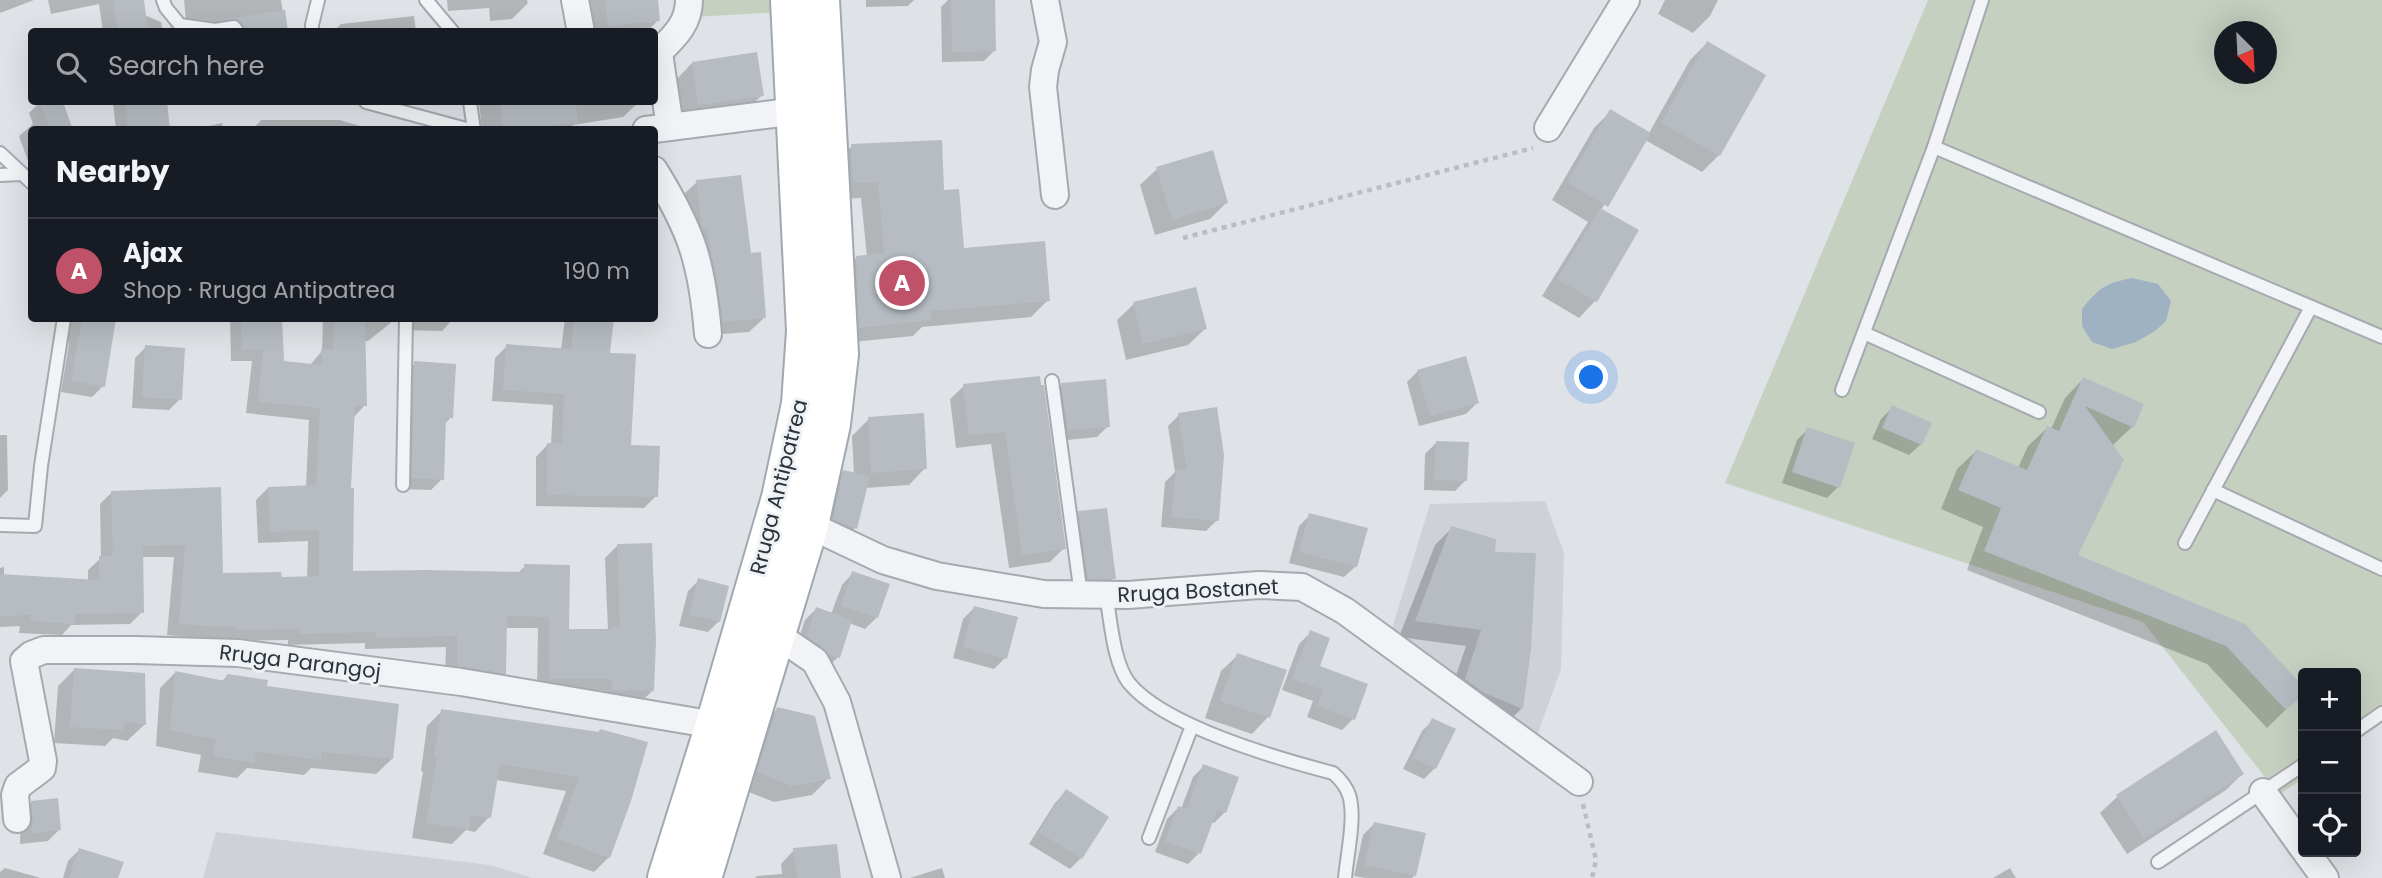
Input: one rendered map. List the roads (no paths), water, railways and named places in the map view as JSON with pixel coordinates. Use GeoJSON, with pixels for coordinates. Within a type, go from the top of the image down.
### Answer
{"type":"FeatureCollection","features":[{"type":"Feature","properties":{"kind":"main road","name":"Rruga Antipatrea"},"geometry":{"type":"LineString","coordinates":[[702,878],[801,404],[806,331],[790,0]]}},
{"type":"Feature","properties":{"kind":"main road","name":"Rruga Antipatrea"},"geometry":{"type":"LineString","coordinates":[[667,878],[731,730],[777,635],[809,525],[831,424],[839,354],[820,0]]}},
{"type":"Feature","properties":{"kind":"street"},"geometry":{"type":"LineString","coordinates":[[575,0],[580,28]]}},
{"type":"Feature","properties":{"kind":"street"},"geometry":{"type":"LineString","coordinates":[[658,49],[681,29],[687,17],[690,0]]}},
{"type":"Feature","properties":{"kind":"street"},"geometry":{"type":"LineString","coordinates":[[1045,0],[1053,42],[1042,87],[1055,195]]}},
{"type":"Feature","properties":{"kind":"street"},"geometry":{"type":"LineString","coordinates":[[1548,128],[1626,0]]}},
{"type":"Feature","properties":{"kind":"street"},"geometry":{"type":"LineString","coordinates":[[657,105],[658,126]]}},
{"type":"Feature","properties":{"kind":"street"},"geometry":{"type":"LineString","coordinates":[[658,128],[797,111]]}},
{"type":"Feature","properties":{"kind":"street"},"geometry":{"type":"LineString","coordinates":[[658,176],[678,208],[698,259],[705,295],[708,334]]}},
{"type":"Feature","properties":{"kind":"street","name":"Rruga Bostanet"},"geometry":{"type":"LineString","coordinates":[[809,525],[883,561],[937,576],[1044,594],[1094,595],[1259,584],[1303,587],[1345,611],[1579,782]]}},
{"type":"Feature","properties":{"kind":"street"},"geometry":{"type":"LineString","coordinates":[[777,635],[815,661],[837,702],[887,878]]}},
{"type":"Feature","properties":{"kind":"street","name":"Rruga Parangoj"},"geometry":{"type":"LineString","coordinates":[[17,819],[15,795],[18,786],[42,768],[43,761],[24,661],[44,650],[238,653],[461,682],[731,730]]}},
{"type":"Feature","properties":{"kind":"street"},"geometry":{"type":"LineString","coordinates":[[2263,792],[2298,842]]}},
{"type":"Feature","properties":{"kind":"street"},"geometry":{"type":"LineString","coordinates":[[2309,857],[2325,878]]}},
{"type":"Feature","properties":{"kind":"lane"},"geometry":{"type":"LineString","coordinates":[[163,0],[180,25],[201,28]]}},
{"type":"Feature","properties":{"kind":"lane"},"geometry":{"type":"LineString","coordinates":[[312,28],[318,0]]}},
{"type":"Feature","properties":{"kind":"lane"},"geometry":{"type":"LineString","coordinates":[[426,0],[450,28]]}},
{"type":"Feature","properties":{"kind":"lane"},"geometry":{"type":"LineString","coordinates":[[1842,390],[1934,147],[1982,0]]}},
{"type":"Feature","properties":{"kind":"lane"},"geometry":{"type":"LineString","coordinates":[[377,105],[457,126]]}},
{"type":"Feature","properties":{"kind":"lane"},"geometry":{"type":"LineString","coordinates":[[470,105],[472,126]]}},
{"type":"Feature","properties":{"kind":"lane"},"geometry":{"type":"LineString","coordinates":[[1934,147],[2382,337]]}},
{"type":"Feature","properties":{"kind":"lane"},"geometry":{"type":"LineString","coordinates":[[0,153],[27,178]]}},
{"type":"Feature","properties":{"kind":"lane"},"geometry":{"type":"LineString","coordinates":[[0,175],[27,178]]}},
{"type":"Feature","properties":{"kind":"lane"},"geometry":{"type":"LineString","coordinates":[[2185,544],[2311,307]]}},
{"type":"Feature","properties":{"kind":"lane"},"geometry":{"type":"LineString","coordinates":[[0,525],[35,526],[41,466],[63,322]]}},
{"type":"Feature","properties":{"kind":"lane"},"geometry":{"type":"LineString","coordinates":[[403,485],[406,322]]}},
{"type":"Feature","properties":{"kind":"lane"},"geometry":{"type":"LineString","coordinates":[[1864,333],[2039,412]]}},
{"type":"Feature","properties":{"kind":"lane"},"geometry":{"type":"LineString","coordinates":[[1052,381],[1094,595],[1129,682],[1146,698],[1192,726],[1245,746],[1333,773],[1342,781],[1350,795],[1351,813],[1345,878]]}},
{"type":"Feature","properties":{"kind":"lane"},"geometry":{"type":"LineString","coordinates":[[2213,490],[2382,569]]}},
{"type":"Feature","properties":{"kind":"lane"},"geometry":{"type":"LineString","coordinates":[[2361,727],[2382,713]]}},
{"type":"Feature","properties":{"kind":"lane"},"geometry":{"type":"LineString","coordinates":[[1149,838],[1192,726]]}},
{"type":"Feature","properties":{"kind":"lane"},"geometry":{"type":"LineString","coordinates":[[2158,862],[2298,768]]}},
{"type":"Feature","properties":{"kind":"water"},"geometry":{"type":"Polygon","coordinates":[[[2132,278],[2158,284],[2171,301],[2166,321],[2136,342],[2112,349],[2092,342],[2082,326],[2082,309],[2103,288],[2132,278]]]}},
{"type":"Feature","properties":{"kind":"place","name":"Ajax"},"geometry":{"type":"Point","coordinates":[902,283]}}]}
